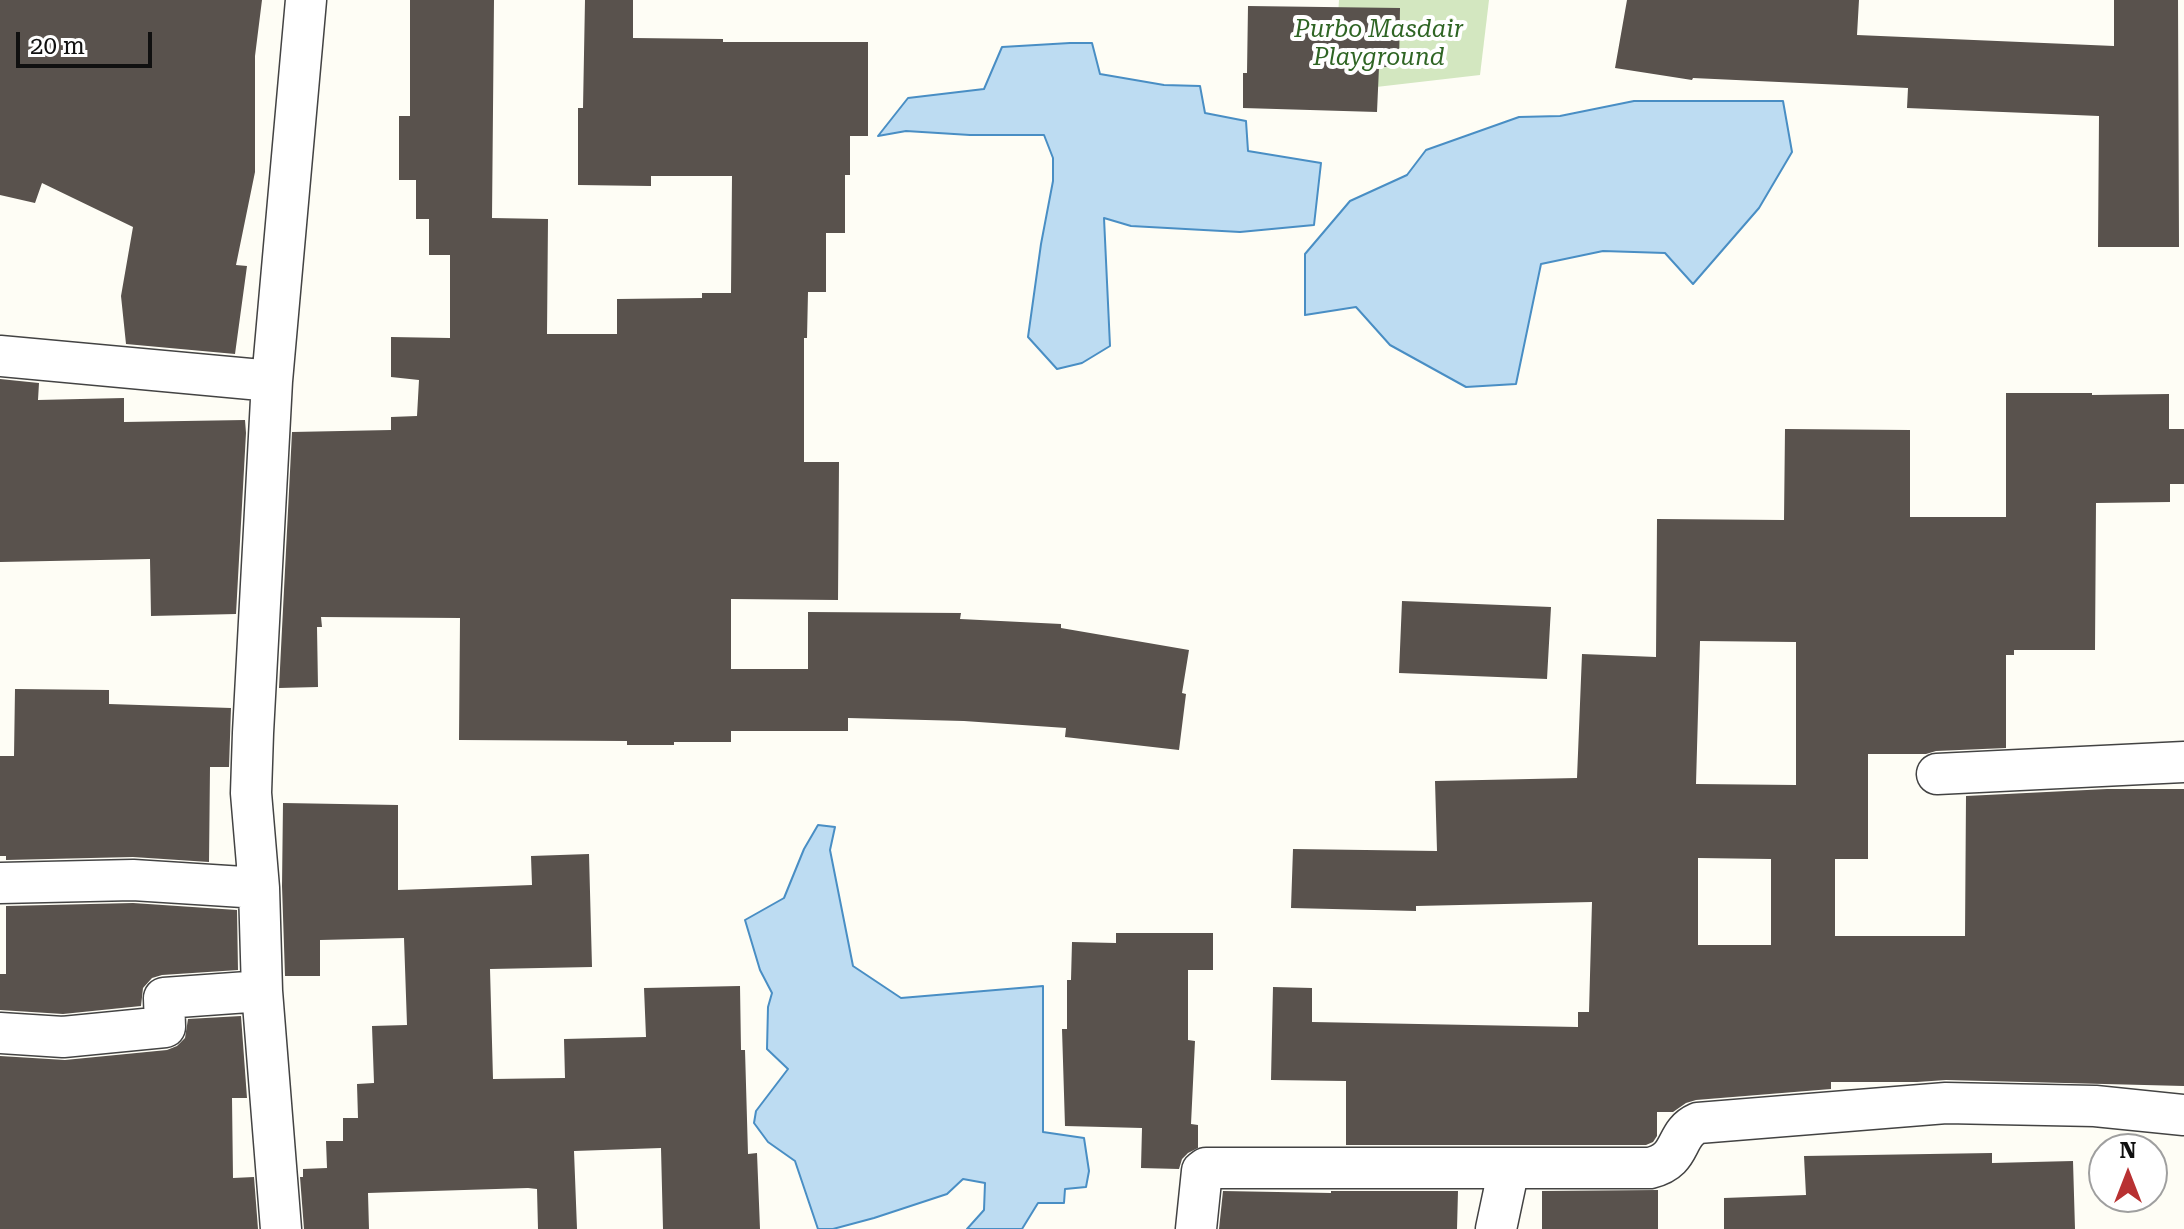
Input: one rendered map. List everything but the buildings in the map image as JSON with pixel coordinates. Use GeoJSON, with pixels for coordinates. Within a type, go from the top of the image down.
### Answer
{"type":"FeatureCollection","features":[{"type":"Feature","properties":{"kind":"street"},"geometry":{"type":"LineString","coordinates":[[281,1229],[262,991],[252,778],[272,381],[306,0]]}},
{"type":"Feature","properties":{"kind":"street"},"geometry":{"type":"LineString","coordinates":[[0,356],[272,381]]}},
{"type":"Feature","properties":{"kind":"street"},"geometry":{"type":"LineString","coordinates":[[1937,774],[2184,762]]}},
{"type":"Feature","properties":{"kind":"street"},"geometry":{"type":"LineString","coordinates":[[0,883],[133,880],[259,888]]}},
{"type":"Feature","properties":{"kind":"street"},"geometry":{"type":"LineString","coordinates":[[0,1033],[63,1037],[165,1027],[164,998],[262,991]]}},
{"type":"Feature","properties":{"kind":"street"},"geometry":{"type":"LineString","coordinates":[[1196,1229],[1202,1171],[1206,1168],[1650,1168],[1670,1159],[1689,1127],[1698,1123],[1946,1103],[2095,1106],[2184,1115]]}},
{"type":"Feature","properties":{"kind":"street"},"geometry":{"type":"LineString","coordinates":[[1496,1229],[1509,1168]]}},
{"type":"Feature","properties":{"kind":"green space","name":"Purbo Masdair Playground"},"geometry":{"type":"Polygon","coordinates":[[[1339,0],[1489,0],[1480,75],[1333,92],[1339,0]]]}},
{"type":"Feature","properties":{"kind":"water"},"geometry":{"type":"Polygon","coordinates":[[[1092,43],[1100,74],[1164,85],[1200,86],[1205,113],[1246,121],[1248,151],[1321,163],[1314,225],[1240,232],[1131,226],[1104,218],[1110,346],[1082,363],[1057,369],[1028,337],[1053,181],[1053,158],[1044,135],[906,131],[878,136],[908,98],[984,89],[1002,47],[1092,43]]]}},
{"type":"Feature","properties":{"kind":"water"},"geometry":{"type":"Polygon","coordinates":[[[1634,101],[1783,101],[1792,152],[1759,208],[1693,284],[1665,253],[1603,251],[1541,264],[1516,384],[1466,387],[1390,345],[1356,307],[1305,315],[1305,254],[1350,201],[1407,175],[1426,150],[1519,117],[1560,116],[1634,101]]]}},
{"type":"Feature","properties":{"kind":"water"},"geometry":{"type":"Polygon","coordinates":[[[818,825],[835,827],[830,850],[853,966],[901,998],[1043,986],[1043,1132],[1084,1138],[1089,1171],[1086,1187],[1065,1189],[1064,1203],[1038,1203],[1022,1229],[967,1229],[984,1210],[985,1183],[963,1179],[947,1194],[874,1218],[833,1229],[818,1229],[795,1161],[768,1142],[754,1123],[756,1111],[788,1069],[767,1049],[768,1007],[772,993],[760,970],[745,920],[784,898],[804,849],[818,825]]]}}]}
